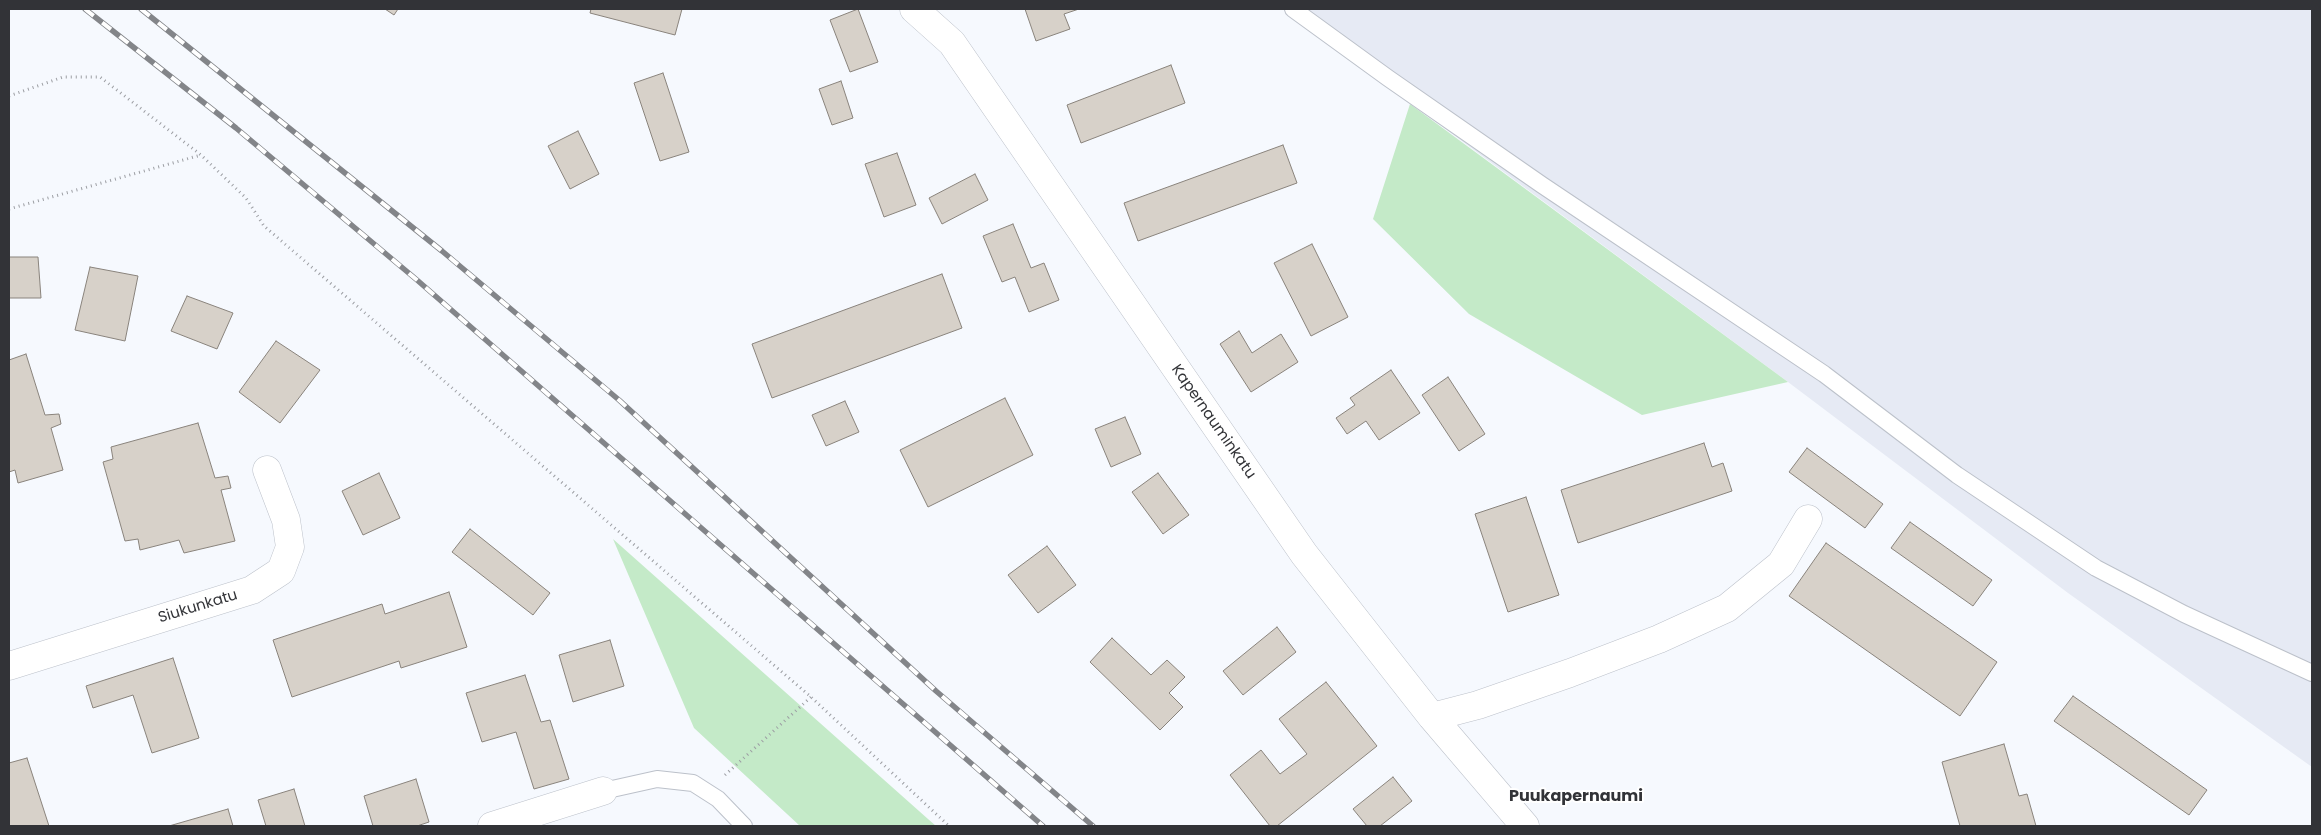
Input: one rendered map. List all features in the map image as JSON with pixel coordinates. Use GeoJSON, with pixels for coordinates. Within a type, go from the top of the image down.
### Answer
{"type":"FeatureCollection","features":[{"type":"Feature","properties":{"kind":"street","name":"Kapernauminkatu"},"geometry":{"type":"LineString","coordinates":[[914,9],[952,43],[1304,554],[1432,717],[1525,826]]}},
{"type":"Feature","properties":{"kind":"street","name":"Siukunkatu"},"geometry":{"type":"LineString","coordinates":[[9,666],[252,590],[280,571],[290,547],[286,520],[268,470]]}},
{"type":"Feature","properties":{"kind":"street"},"geometry":{"type":"LineString","coordinates":[[1432,717],[1478,705],[1570,673],[1659,639],[1727,608],[1781,564],[1808,520]]}},
{"type":"Feature","properties":{"kind":"street"},"geometry":{"type":"LineString","coordinates":[[492,826],[603,791]]}},
{"type":"Feature","properties":{"kind":"lane"},"geometry":{"type":"LineString","coordinates":[[1294,9],[1388,78],[1542,185],[1824,374],[1957,475],[2096,568],[2184,614],[2312,673]]}},
{"type":"Feature","properties":{"kind":"lane"},"geometry":{"type":"LineString","coordinates":[[603,791],[657,779],[693,783],[718,799],[744,826]]}},
{"type":"Feature","properties":{"kind":"path"},"geometry":{"type":"LineString","coordinates":[[9,96],[63,77],[100,77],[201,155],[246,198],[264,226],[811,697],[949,826]]}},
{"type":"Feature","properties":{"kind":"path"},"geometry":{"type":"LineString","coordinates":[[9,210],[201,155]]}},
{"type":"Feature","properties":{"kind":"path"},"geometry":{"type":"LineString","coordinates":[[704,789],[730,772],[811,697]]}},
{"type":"Feature","properties":{"kind":"shaded area"},"geometry":{"type":"Polygon","coordinates":[[[1283,9],[2312,9],[2312,767],[2068,593],[1788,382],[1283,9]]]}},
{"type":"Feature","properties":{"kind":"green space"},"geometry":{"type":"Polygon","coordinates":[[[1410,104],[1788,382],[1642,415],[1469,314],[1373,219],[1410,104]]]}},
{"type":"Feature","properties":{"kind":"green space"},"geometry":{"type":"Polygon","coordinates":[[[613,539],[936,826],[800,826],[694,728],[613,539]]]}},
{"type":"Feature","properties":{"kind":"building"},"geometry":{"type":"Polygon","coordinates":[[[385,9],[398,9],[394,15],[385,9]]]}},
{"type":"Feature","properties":{"kind":"building"},"geometry":{"type":"Polygon","coordinates":[[[591,9],[682,9],[675,35],[590,13],[591,9]]]}},
{"type":"Feature","properties":{"kind":"building"},"geometry":{"type":"Polygon","coordinates":[[[858,9],[878,62],[850,72],[830,20],[858,9]]]}},
{"type":"Feature","properties":{"kind":"building"},"geometry":{"type":"Polygon","coordinates":[[[1025,9],[1079,9],[1064,14],[1070,29],[1036,41],[1025,9]]]}},
{"type":"Feature","properties":{"kind":"building"},"geometry":{"type":"Polygon","coordinates":[[[1171,65],[1185,103],[1081,143],[1067,105],[1171,65]]]}},
{"type":"Feature","properties":{"kind":"building"},"geometry":{"type":"Polygon","coordinates":[[[663,73],[689,152],[660,161],[634,83],[663,73]]]}},
{"type":"Feature","properties":{"kind":"building"},"geometry":{"type":"Polygon","coordinates":[[[841,81],[853,118],[832,125],[819,89],[841,81]]]}},
{"type":"Feature","properties":{"kind":"building"},"geometry":{"type":"Polygon","coordinates":[[[578,131],[599,174],[570,189],[548,146],[578,131]]]}},
{"type":"Feature","properties":{"kind":"building"},"geometry":{"type":"Polygon","coordinates":[[[1283,145],[1297,183],[1138,241],[1124,203],[1283,145]]]}},
{"type":"Feature","properties":{"kind":"building"},"geometry":{"type":"Polygon","coordinates":[[[897,153],[916,205],[884,217],[865,164],[897,153]]]}},
{"type":"Feature","properties":{"kind":"building"},"geometry":{"type":"Polygon","coordinates":[[[975,174],[988,200],[942,224],[929,198],[975,174]]]}},
{"type":"Feature","properties":{"kind":"building"},"geometry":{"type":"Polygon","coordinates":[[[1013,224],[1031,268],[1044,263],[1059,300],[1029,312],[1015,277],[1002,282],[983,236],[1013,224]]]}},
{"type":"Feature","properties":{"kind":"building"},"geometry":{"type":"Polygon","coordinates":[[[1312,244],[1348,317],[1311,336],[1274,263],[1312,244]]]}},
{"type":"Feature","properties":{"kind":"building"},"geometry":{"type":"Polygon","coordinates":[[[9,257],[38,257],[41,298],[9,298],[9,257]]]}},
{"type":"Feature","properties":{"kind":"building"},"geometry":{"type":"Polygon","coordinates":[[[90,267],[138,276],[125,341],[75,330],[90,267]]]}},
{"type":"Feature","properties":{"kind":"building"},"geometry":{"type":"Polygon","coordinates":[[[942,274],[962,328],[772,398],[752,344],[942,274]]]}},
{"type":"Feature","properties":{"kind":"building"},"geometry":{"type":"Polygon","coordinates":[[[187,296],[233,313],[217,349],[171,331],[187,296]]]}},
{"type":"Feature","properties":{"kind":"building"},"geometry":{"type":"Polygon","coordinates":[[[1239,331],[1252,353],[1281,334],[1298,362],[1251,392],[1220,344],[1239,331]]]}},
{"type":"Feature","properties":{"kind":"building"},"geometry":{"type":"Polygon","coordinates":[[[276,341],[320,370],[280,423],[239,392],[276,341]]]}},
{"type":"Feature","properties":{"kind":"building"},"geometry":{"type":"Polygon","coordinates":[[[26,354],[45,415],[59,414],[61,424],[51,428],[63,470],[18,483],[15,470],[9,472],[9,360],[26,354]]]}},
{"type":"Feature","properties":{"kind":"building"},"geometry":{"type":"Polygon","coordinates":[[[1391,370],[1420,413],[1379,440],[1366,421],[1347,434],[1336,418],[1355,405],[1350,398],[1391,370]]]}},
{"type":"Feature","properties":{"kind":"building"},"geometry":{"type":"Polygon","coordinates":[[[1448,377],[1485,434],[1459,451],[1422,395],[1448,377]]]}},
{"type":"Feature","properties":{"kind":"building"},"geometry":{"type":"Polygon","coordinates":[[[1005,398],[1033,455],[928,507],[900,450],[1005,398]]]}},
{"type":"Feature","properties":{"kind":"building"},"geometry":{"type":"Polygon","coordinates":[[[845,401],[859,432],[826,446],[812,415],[845,401]]]}},
{"type":"Feature","properties":{"kind":"building"},"geometry":{"type":"Polygon","coordinates":[[[1125,417],[1141,454],[1111,467],[1095,429],[1125,417]]]}},
{"type":"Feature","properties":{"kind":"building"},"geometry":{"type":"Polygon","coordinates":[[[198,423],[215,478],[228,476],[231,488],[221,490],[235,541],[184,553],[179,540],[140,550],[138,539],[125,541],[103,462],[113,459],[111,447],[198,423]]]}},
{"type":"Feature","properties":{"kind":"building"},"geometry":{"type":"Polygon","coordinates":[[[1704,443],[1712,467],[1723,463],[1732,491],[1578,543],[1561,490],[1704,443]]]}},
{"type":"Feature","properties":{"kind":"building"},"geometry":{"type":"Polygon","coordinates":[[[1807,448],[1883,504],[1865,528],[1789,472],[1807,448]]]}},
{"type":"Feature","properties":{"kind":"building"},"geometry":{"type":"Polygon","coordinates":[[[379,473],[400,518],[363,535],[342,491],[379,473]]]}},
{"type":"Feature","properties":{"kind":"building"},"geometry":{"type":"Polygon","coordinates":[[[1158,473],[1189,515],[1163,534],[1132,492],[1158,473]]]}},
{"type":"Feature","properties":{"kind":"building"},"geometry":{"type":"Polygon","coordinates":[[[1526,497],[1559,595],[1508,612],[1475,514],[1526,497]]]}},
{"type":"Feature","properties":{"kind":"building"},"geometry":{"type":"Polygon","coordinates":[[[1910,522],[1992,580],[1973,606],[1891,548],[1910,522]]]}},
{"type":"Feature","properties":{"kind":"building"},"geometry":{"type":"Polygon","coordinates":[[[470,529],[550,593],[533,615],[452,552],[470,529]]]}},
{"type":"Feature","properties":{"kind":"building"},"geometry":{"type":"Polygon","coordinates":[[[1826,543],[1997,662],[1960,716],[1789,596],[1826,543]]]}},
{"type":"Feature","properties":{"kind":"building"},"geometry":{"type":"Polygon","coordinates":[[[1047,546],[1076,585],[1038,613],[1008,575],[1047,546]]]}},
{"type":"Feature","properties":{"kind":"building"},"geometry":{"type":"Polygon","coordinates":[[[449,592],[467,647],[401,668],[399,661],[292,697],[273,640],[382,604],[385,614],[449,592]]]}},
{"type":"Feature","properties":{"kind":"building"},"geometry":{"type":"Polygon","coordinates":[[[1277,627],[1296,652],[1243,695],[1223,671],[1277,627]]]}},
{"type":"Feature","properties":{"kind":"building"},"geometry":{"type":"Polygon","coordinates":[[[1112,638],[1151,675],[1167,660],[1185,677],[1169,693],[1183,707],[1160,730],[1090,662],[1112,638]]]}},
{"type":"Feature","properties":{"kind":"building"},"geometry":{"type":"Polygon","coordinates":[[[610,640],[624,686],[573,702],[559,655],[610,640]]]}},
{"type":"Feature","properties":{"kind":"building"},"geometry":{"type":"Polygon","coordinates":[[[173,658],[199,738],[152,753],[133,695],[93,708],[86,686],[173,658]]]}},
{"type":"Feature","properties":{"kind":"building"},"geometry":{"type":"Polygon","coordinates":[[[525,675],[541,722],[550,720],[569,779],[534,789],[516,732],[482,742],[466,693],[525,675]]]}},
{"type":"Feature","properties":{"kind":"building"},"geometry":{"type":"Polygon","coordinates":[[[1326,682],[1377,746],[1277,826],[1270,826],[1230,775],[1261,750],[1280,774],[1307,754],[1279,719],[1326,682]]]}},
{"type":"Feature","properties":{"kind":"building"},"geometry":{"type":"Polygon","coordinates":[[[2073,696],[2207,790],[2189,815],[2054,721],[2073,696]]]}},
{"type":"Feature","properties":{"kind":"building"},"geometry":{"type":"Polygon","coordinates":[[[2004,744],[2019,796],[2027,794],[2036,826],[1960,826],[1942,762],[2004,744]]]}},
{"type":"Feature","properties":{"kind":"building"},"geometry":{"type":"Polygon","coordinates":[[[27,758],[49,826],[9,826],[9,763],[27,758]]]}},
{"type":"Feature","properties":{"kind":"building"},"geometry":{"type":"Polygon","coordinates":[[[1393,777],[1412,801],[1380,826],[1367,826],[1353,809],[1393,777]]]}},
{"type":"Feature","properties":{"kind":"building"},"geometry":{"type":"Polygon","coordinates":[[[416,779],[429,822],[417,826],[373,826],[364,796],[416,779]]]}},
{"type":"Feature","properties":{"kind":"building"},"geometry":{"type":"Polygon","coordinates":[[[294,789],[305,826],[266,826],[258,800],[294,789]]]}},
{"type":"Feature","properties":{"kind":"building"},"geometry":{"type":"Polygon","coordinates":[[[228,809],[233,826],[169,826],[228,809]]]}},
{"type":"Feature","properties":{"kind":"railway"},"geometry":{"type":"LineString","coordinates":[[85,9],[236,128],[417,280],[1043,826]]}},
{"type":"Feature","properties":{"kind":"railway"},"geometry":{"type":"LineString","coordinates":[[141,9],[442,251],[619,400],[936,691],[1093,826]]}},
{"type":"Feature","properties":{"kind":"district","name":"Puukapernaumi"},"geometry":{"type":"Point","coordinates":[1576,797]}}]}
